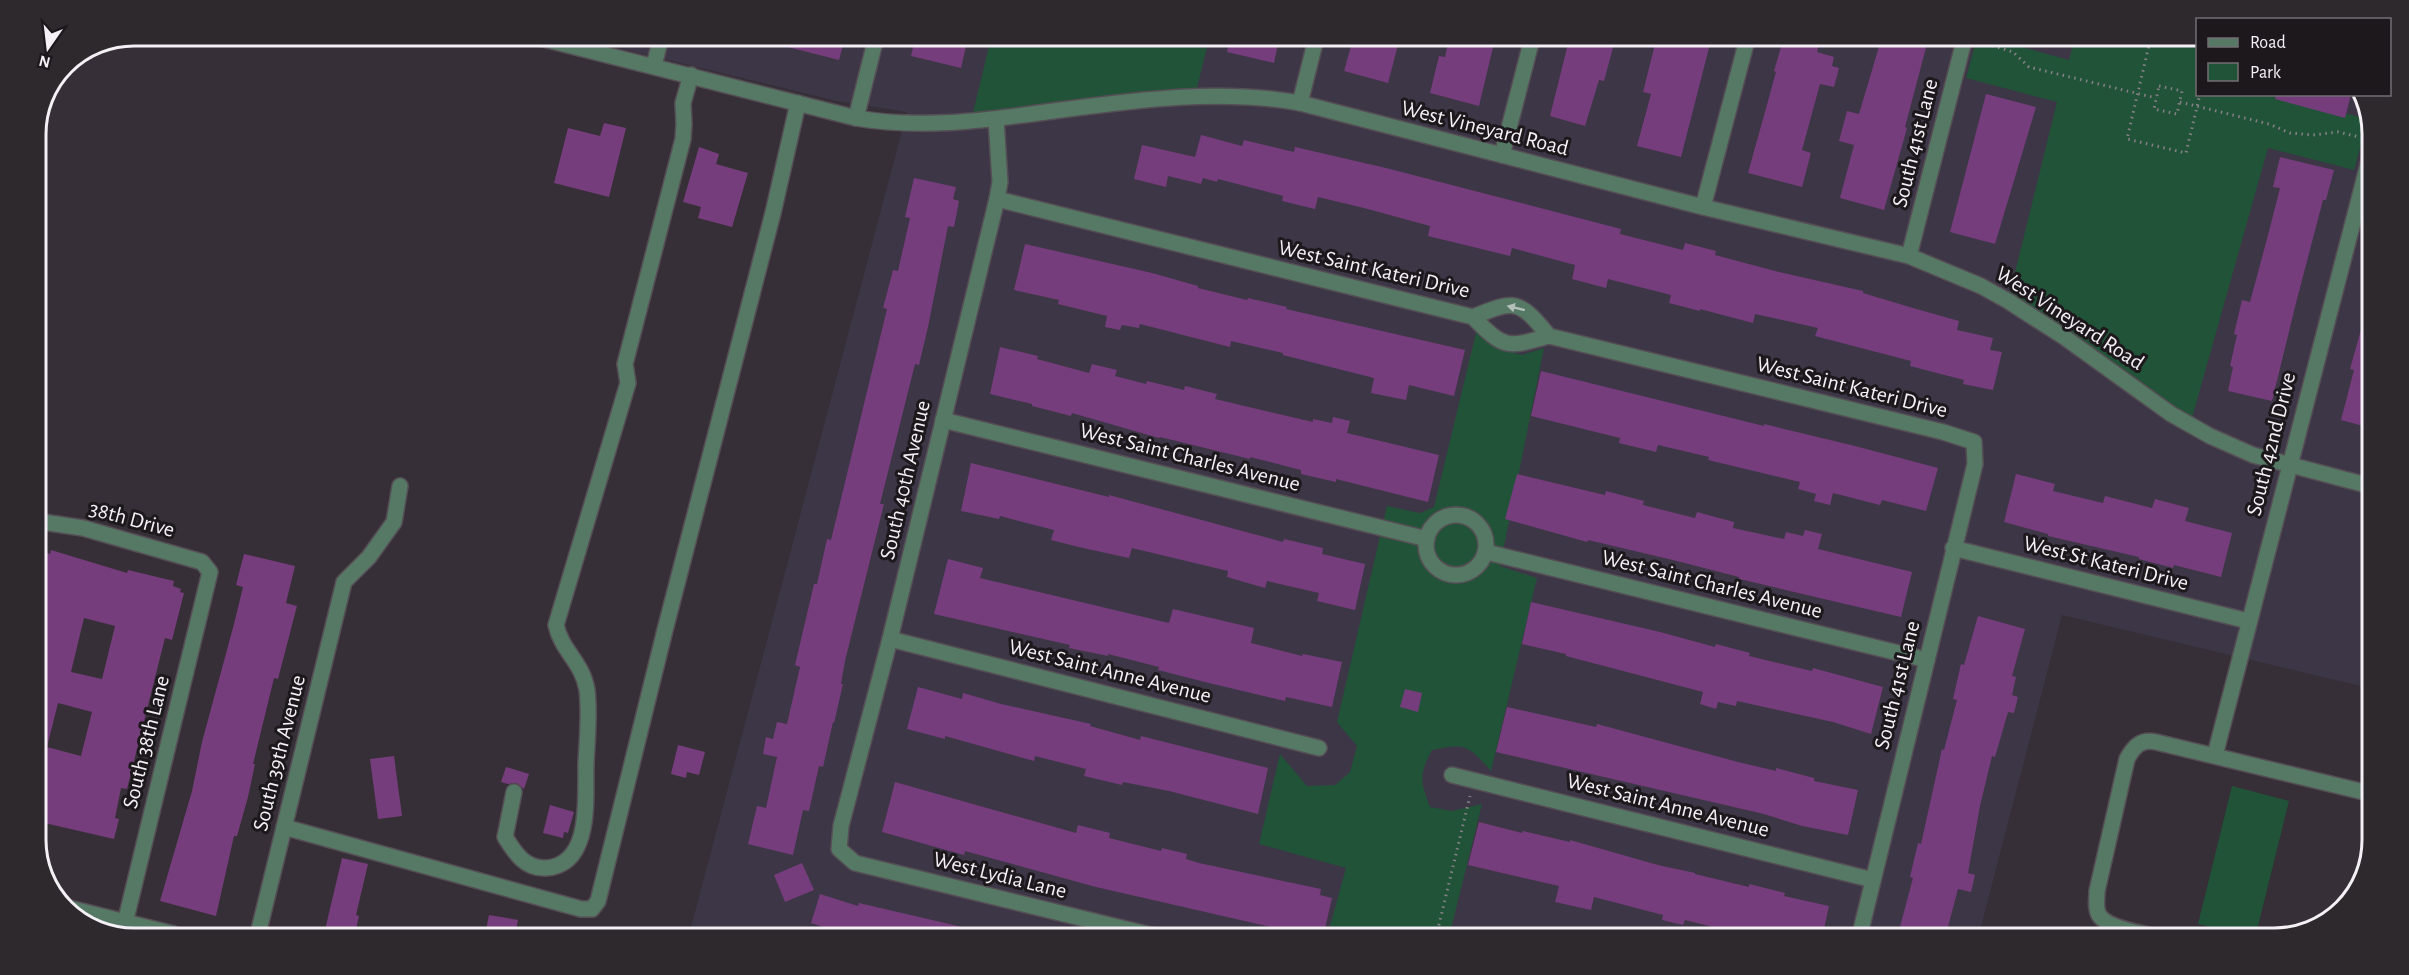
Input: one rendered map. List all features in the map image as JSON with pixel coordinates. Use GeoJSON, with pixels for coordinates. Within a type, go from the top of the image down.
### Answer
{"type":"FeatureCollection","features":[{"type":"Feature","properties":{"kind":"street","name":"West Vineyard Road"},"geometry":{"type":"LineString","coordinates":[[577,47],[856,118],[911,125],[996,119],[1195,96],[1266,97],[1300,103],[1703,207],[1909,256],[1981,286],[2008,301],[2064,337],[2172,414],[2210,436],[2253,455],[2362,484]]}},
{"type":"Feature","properties":{"kind":"street"},"geometry":{"type":"LineString","coordinates":[[654,66],[659,47]]}},
{"type":"Feature","properties":{"kind":"street"},"geometry":{"type":"LineString","coordinates":[[856,118],[874,47]]}},
{"type":"Feature","properties":{"kind":"street"},"geometry":{"type":"LineString","coordinates":[[1300,103],[1314,47]]}},
{"type":"Feature","properties":{"kind":"street"},"geometry":{"type":"LineString","coordinates":[[1502,155],[1530,47]]}},
{"type":"Feature","properties":{"kind":"street"},"geometry":{"type":"LineString","coordinates":[[1703,207],[1745,47]]}},
{"type":"Feature","properties":{"kind":"street","name":"South 41st Lane"},"geometry":{"type":"LineString","coordinates":[[1909,256],[1962,47]]}},
{"type":"Feature","properties":{"kind":"street"},"geometry":{"type":"LineString","coordinates":[[514,792],[505,837],[515,853],[526,864],[544,868],[562,866],[573,854],[582,833],[587,806],[587,692],[583,671],[560,639],[556,625],[628,383],[625,364],[683,139],[683,103],[691,75]]}},
{"type":"Feature","properties":{"kind":"street"},"geometry":{"type":"LineString","coordinates":[[284,827],[581,909],[592,909],[598,901],[665,630],[773,213],[798,103]]}},
{"type":"Feature","properties":{"kind":"street","name":"South 40th Avenue"},"geometry":{"type":"LineString","coordinates":[[839,849],[841,826],[890,639],[997,199],[1000,182],[996,119]]}},
{"type":"Feature","properties":{"kind":"street","name":"South 42nd Drive"},"geometry":{"type":"LineString","coordinates":[[2215,755],[2289,465],[2362,163]]}},
{"type":"Feature","properties":{"kind":"street","name":"West Saint Kateri Drive"},"geometry":{"type":"LineString","coordinates":[[997,199],[1473,317],[1506,305],[1519,306],[1530,314],[1550,336],[1943,432],[1974,442]]}},
{"type":"Feature","properties":{"kind":"street"},"geometry":{"type":"LineString","coordinates":[[1473,317],[1494,337],[1510,345],[1520,345],[1550,336]]}},
{"type":"Feature","properties":{"kind":"street","name":"West Saint Charles Avenue"},"geometry":{"type":"LineString","coordinates":[[943,420],[1426,538]]}},
{"type":"Feature","properties":{"kind":"street","name":"South 41st Lane"},"geometry":{"type":"LineString","coordinates":[[1861,928],[1975,464],[1974,442]]}},
{"type":"Feature","properties":{"kind":"street","name":"South 39th Avenue"},"geometry":{"type":"LineString","coordinates":[[259,928],[344,582],[369,557],[394,522],[400,486]]}},
{"type":"Feature","properties":{"kind":"street"},"geometry":{"type":"LineString","coordinates":[[1447,516],[1463,516],[1477,523],[1485,537],[1486,552],[1479,566],[1465,574],[1450,575],[1436,567],[1427,554],[1426,538],[1434,525],[1447,516]]}},
{"type":"Feature","properties":{"kind":"street","name":"38th Drive"},"geometry":{"type":"LineString","coordinates":[[47,523],[83,528],[202,562],[210,572]]}},
{"type":"Feature","properties":{"kind":"street","name":"West St Kateri Drive"},"geometry":{"type":"LineString","coordinates":[[1953,548],[2248,621]]}},
{"type":"Feature","properties":{"kind":"street","name":"West Saint Charles Avenue"},"geometry":{"type":"LineString","coordinates":[[1486,552],[1927,660]]}},
{"type":"Feature","properties":{"kind":"street","name":"South 38th Lane"},"geometry":{"type":"LineString","coordinates":[[125,923],[210,572]]}},
{"type":"Feature","properties":{"kind":"street","name":"West Saint Anne Avenue"},"geometry":{"type":"LineString","coordinates":[[890,639],[1319,748]]}},
{"type":"Feature","properties":{"kind":"street"},"geometry":{"type":"LineString","coordinates":[[2121,928],[2113,926],[2100,916],[2097,908],[2097,891],[2127,759],[2139,743],[2148,740],[2362,792]]}},
{"type":"Feature","properties":{"kind":"street","name":"West Saint Anne Avenue"},"geometry":{"type":"LineString","coordinates":[[1452,775],[1873,880]]}},
{"type":"Feature","properties":{"kind":"street","name":"West Lydia Lane"},"geometry":{"type":"LineString","coordinates":[[839,849],[855,862],[1123,928]]}},
{"type":"Feature","properties":{"kind":"street"},"geometry":{"type":"LineString","coordinates":[[83,912],[147,928]]}},
{"type":"Feature","properties":{"kind":"path"},"geometry":{"type":"LineString","coordinates":[[1997,47],[2013,52],[2029,67],[2156,98]]}},
{"type":"Feature","properties":{"kind":"path"},"geometry":{"type":"LineString","coordinates":[[2148,47],[2127,139],[2186,153],[2200,96]]}},
{"type":"Feature","properties":{"kind":"path"},"geometry":{"type":"LineString","coordinates":[[2159,86],[2182,91],[2177,114],[2154,109],[2156,98],[2159,86]]}},
{"type":"Feature","properties":{"kind":"path"},"geometry":{"type":"LineString","coordinates":[[2180,102],[2269,124],[2290,133],[2313,135],[2338,132],[2362,140]]}},
{"type":"Feature","properties":{"kind":"path"},"geometry":{"type":"LineString","coordinates":[[1438,928],[1473,780]]}},
{"type":"Feature","properties":{"kind":"shaded area"},"geometry":{"type":"Polygon","coordinates":[[[614,47],[2196,47],[2196,96],[2354,96],[2361,117],[2362,129],[2362,686],[2062,615],[1981,928],[691,928],[907,112],[837,101],[614,47]]]}},
{"type":"Feature","properties":{"kind":"green space"},"geometry":{"type":"Polygon","coordinates":[[[989,47],[1207,47],[1195,96],[971,121],[989,47]]]}},
{"type":"Feature","properties":{"kind":"green space"},"geometry":{"type":"Polygon","coordinates":[[[1974,47],[2022,47],[2069,60],[2072,47],[2196,47],[2196,96],[2284,96],[2284,98],[2361,117],[2362,141],[2354,170],[2268,148],[2190,425],[2008,301],[2057,102],[1966,78],[1974,47]]]}},
{"type":"Feature","properties":{"kind":"green space"},"geometry":{"type":"Polygon","coordinates":[[[1477,329],[1500,349],[1522,355],[1544,348],[1500,566],[1537,578],[1491,771],[1471,751],[1466,748],[1453,747],[1432,750],[1422,778],[1430,807],[1452,811],[1482,804],[1451,928],[1329,928],[1346,868],[1259,844],[1280,754],[1307,786],[1335,785],[1350,772],[1357,746],[1337,722],[1387,506],[1420,513],[1434,507],[1477,329]]]}},
{"type":"Feature","properties":{"kind":"green space"},"geometry":{"type":"Polygon","coordinates":[[[2232,786],[2289,801],[2257,928],[2214,928],[2198,924],[2232,786]]]}},
{"type":"Feature","properties":{"kind":"building"},"geometry":{"type":"Polygon","coordinates":[[[788,47],[843,47],[839,60],[788,47]]]}},
{"type":"Feature","properties":{"kind":"building"},"geometry":{"type":"Polygon","coordinates":[[[913,47],[966,47],[961,68],[911,56],[913,47]]]}},
{"type":"Feature","properties":{"kind":"building"},"geometry":{"type":"Polygon","coordinates":[[[1228,47],[1277,47],[1274,63],[1227,52],[1228,47]]]}},
{"type":"Feature","properties":{"kind":"building"},"geometry":{"type":"Polygon","coordinates":[[[1351,47],[1397,47],[1388,83],[1344,71],[1351,47]]]}},
{"type":"Feature","properties":{"kind":"building"},"geometry":{"type":"Polygon","coordinates":[[[1447,47],[1493,47],[1479,106],[1430,93],[1439,56],[1445,57],[1447,47]]]}},
{"type":"Feature","properties":{"kind":"building"},"geometry":{"type":"Polygon","coordinates":[[[1567,47],[1613,47],[1604,81],[1599,80],[1585,126],[1550,116],[1567,47]]]}},
{"type":"Feature","properties":{"kind":"building"},"geometry":{"type":"Polygon","coordinates":[[[1654,47],[1709,47],[1681,157],[1637,146],[1651,94],[1643,92],[1654,47]]]}},
{"type":"Feature","properties":{"kind":"building"},"geometry":{"type":"Polygon","coordinates":[[[1781,47],[1818,47],[1817,52],[1834,57],[1832,66],[1839,68],[1834,87],[1820,84],[1802,150],[1811,153],[1802,187],[1748,173],[1776,72],[1774,71],[1781,47]]]}},
{"type":"Feature","properties":{"kind":"building"},"geometry":{"type":"Polygon","coordinates":[[[1879,47],[1926,47],[1884,210],[1840,198],[1854,145],[1839,141],[1847,111],[1859,114],[1879,47]]]}},
{"type":"Feature","properties":{"kind":"building"},"geometry":{"type":"Polygon","coordinates":[[[1986,94],[2036,107],[1995,244],[1950,232],[1986,94]]]}},
{"type":"Feature","properties":{"kind":"building"},"geometry":{"type":"Polygon","coordinates":[[[2276,96],[2350,96],[2345,118],[2275,99],[2276,96]]]}},
{"type":"Feature","properties":{"kind":"building"},"geometry":{"type":"Polygon","coordinates":[[[604,123],[626,128],[609,197],[554,183],[568,128],[600,136],[604,123]]]}},
{"type":"Feature","properties":{"kind":"building"},"geometry":{"type":"Polygon","coordinates":[[[1201,135],[1242,146],[1244,140],[1294,152],[1295,147],[1386,168],[1621,229],[1620,234],[1683,250],[1685,243],[1716,251],[1715,255],[1863,291],[1863,293],[1959,321],[1957,330],[1993,338],[1990,350],[2002,352],[1993,390],[1963,384],[1964,380],[1910,366],[1911,361],[1815,336],[1818,328],[1755,314],[1753,323],[1700,309],[1700,311],[1669,303],[1671,295],[1608,279],[1606,288],[1572,279],[1575,265],[1512,248],[1510,256],[1428,236],[1430,226],[1364,208],[1318,197],[1315,209],[1282,201],[1283,196],[1218,179],[1217,182],[1203,178],[1201,184],[1168,176],[1166,187],[1134,179],[1142,145],[1195,157],[1201,135]]]}},
{"type":"Feature","properties":{"kind":"building"},"geometry":{"type":"Polygon","coordinates":[[[699,147],[719,154],[716,164],[748,173],[732,227],[698,218],[701,207],[683,202],[699,147]]]}},
{"type":"Feature","properties":{"kind":"building"},"geometry":{"type":"Polygon","coordinates":[[[2280,157],[2334,170],[2326,200],[2323,200],[2272,401],[2228,391],[2233,367],[2230,366],[2237,335],[2234,334],[2242,300],[2250,302],[2280,188],[2273,187],[2280,157]]]}},
{"type":"Feature","properties":{"kind":"building"},"geometry":{"type":"Polygon","coordinates":[[[914,178],[956,187],[953,199],[959,201],[954,227],[948,226],[919,365],[915,364],[880,504],[884,504],[845,661],[841,684],[843,684],[823,767],[819,766],[809,811],[803,810],[793,855],[748,844],[757,806],[766,808],[777,757],[763,754],[766,737],[773,739],[777,722],[787,724],[800,667],[795,665],[814,584],[817,584],[827,539],[831,540],[887,309],[883,308],[893,270],[898,271],[910,218],[905,217],[914,178]]]}},
{"type":"Feature","properties":{"kind":"building"},"geometry":{"type":"Polygon","coordinates":[[[1025,244],[1152,273],[1198,286],[1198,288],[1247,300],[1248,298],[1287,307],[1286,309],[1465,350],[1454,396],[1409,385],[1406,400],[1371,393],[1374,378],[1283,355],[1283,353],[1231,341],[1230,347],[1140,324],[1139,328],[1122,325],[1120,330],[1105,327],[1107,316],[1058,304],[1059,300],[1014,290],[1025,244]]]}},
{"type":"Feature","properties":{"kind":"building"},"geometry":{"type":"Polygon","coordinates":[[[2362,326],[2362,426],[2341,420],[2354,370],[2350,369],[2362,326]]]}},
{"type":"Feature","properties":{"kind":"building"},"geometry":{"type":"Polygon","coordinates":[[[1000,347],[1038,356],[1037,359],[1089,373],[1092,364],[1117,370],[1115,376],[1146,384],[1147,381],[1184,390],[1185,386],[1217,394],[1215,399],[1313,422],[1313,419],[1332,423],[1333,417],[1350,421],[1347,433],[1439,455],[1428,502],[1336,479],[1336,482],[1301,474],[1301,470],[1159,438],[1072,413],[1071,416],[990,394],[1000,347]]]}},
{"type":"Feature","properties":{"kind":"building"},"geometry":{"type":"Polygon","coordinates":[[[1541,371],[1938,468],[1926,511],[1882,500],[1880,505],[1833,493],[1830,505],[1814,501],[1816,494],[1798,489],[1800,482],[1708,460],[1709,457],[1658,445],[1656,452],[1619,443],[1620,438],[1531,416],[1541,371]]]}},
{"type":"Feature","properties":{"kind":"building"},"geometry":{"type":"Polygon","coordinates":[[[971,463],[1109,497],[1109,495],[1283,542],[1284,539],[1323,548],[1322,554],[1365,564],[1355,610],[1317,601],[1319,593],[1267,581],[1265,588],[1227,577],[1228,571],[1132,548],[1129,558],[1083,548],[1051,540],[1054,530],[1000,516],[999,519],[961,511],[971,463]]]}},
{"type":"Feature","properties":{"kind":"building"},"geometry":{"type":"Polygon","coordinates":[[[1517,474],[1605,495],[1606,491],[1644,501],[1643,505],[1695,518],[1697,512],[1734,522],[1733,528],[1784,539],[1786,532],[1803,536],[1805,530],[1822,534],[1818,549],[1912,572],[1901,617],[1739,579],[1739,577],[1677,561],[1588,540],[1587,542],[1505,519],[1517,474]]]}},
{"type":"Feature","properties":{"kind":"building"},"geometry":{"type":"Polygon","coordinates":[[[2016,474],[2055,484],[2053,491],[2103,503],[2105,496],[2152,508],[2155,499],[2189,508],[2185,521],[2232,533],[2221,577],[2174,565],[2173,568],[2139,559],[2139,557],[2048,536],[2048,534],[2004,522],[2016,474]]]}},
{"type":"Feature","properties":{"kind":"building"},"geometry":{"type":"Polygon","coordinates":[[[51,550],[127,573],[128,570],[174,581],[173,586],[184,593],[172,640],[165,638],[127,789],[121,788],[115,818],[119,819],[114,839],[47,824],[47,747],[47,553],[50,554],[51,550]],[[84,618],[71,672],[102,679],[115,626],[84,618]],[[58,703],[47,747],[81,756],[92,712],[58,703]]]}},
{"type":"Feature","properties":{"kind":"building"},"geometry":{"type":"Polygon","coordinates":[[[244,554],[295,566],[286,603],[297,606],[278,679],[274,678],[253,764],[255,764],[248,797],[237,836],[234,836],[216,916],[160,901],[192,791],[202,742],[243,587],[236,585],[244,554]]]}},
{"type":"Feature","properties":{"kind":"building"},"geometry":{"type":"Polygon","coordinates":[[[948,559],[983,568],[980,578],[1169,623],[1173,609],[1254,628],[1251,643],[1302,656],[1303,654],[1342,662],[1332,707],[1286,697],[1285,701],[1158,670],[1159,667],[1108,654],[1108,656],[1069,648],[1070,645],[934,614],[948,559]]]}},
{"type":"Feature","properties":{"kind":"building"},"geometry":{"type":"Polygon","coordinates":[[[1531,602],[1715,647],[1716,644],[1750,653],[1749,656],[1812,671],[1813,668],[1883,687],[1871,734],[1833,722],[1737,701],[1736,706],[1718,702],[1716,709],[1700,704],[1703,692],[1522,644],[1531,602]]]}},
{"type":"Feature","properties":{"kind":"building"},"geometry":{"type":"Polygon","coordinates":[[[1978,616],[2025,629],[2012,676],[2016,677],[2012,695],[2018,697],[2014,713],[2008,712],[1995,757],[1992,756],[1980,806],[1968,873],[1975,875],[1971,892],[1958,889],[1948,928],[1900,928],[1913,878],[1910,877],[1918,843],[1921,844],[1942,749],[1944,750],[1957,700],[1953,699],[1961,664],[1964,665],[1978,616]]]}},
{"type":"Feature","properties":{"kind":"building"},"geometry":{"type":"Polygon","coordinates":[[[918,687],[962,699],[963,693],[1091,724],[1090,726],[1140,740],[1141,736],[1268,768],[1258,814],[1169,791],[1123,782],[1122,785],[1084,776],[1086,769],[1035,756],[1034,761],[945,736],[945,739],[907,729],[918,687]]]}},
{"type":"Feature","properties":{"kind":"building"},"geometry":{"type":"Polygon","coordinates":[[[1405,689],[1422,693],[1418,712],[1400,707],[1405,689]]]}},
{"type":"Feature","properties":{"kind":"building"},"geometry":{"type":"Polygon","coordinates":[[[1507,707],[1596,727],[1597,724],[1738,762],[1776,771],[1776,768],[1814,778],[1814,781],[1858,790],[1848,835],[1496,752],[1507,707]]]}},
{"type":"Feature","properties":{"kind":"building"},"geometry":{"type":"Polygon","coordinates":[[[678,745],[705,752],[699,775],[687,772],[686,778],[671,774],[678,745]]]}},
{"type":"Feature","properties":{"kind":"building"},"geometry":{"type":"Polygon","coordinates":[[[394,756],[402,816],[378,819],[370,759],[394,756]]]}},
{"type":"Feature","properties":{"kind":"building"},"geometry":{"type":"Polygon","coordinates":[[[506,767],[529,774],[524,789],[516,783],[501,782],[506,767]]]}},
{"type":"Feature","properties":{"kind":"building"},"geometry":{"type":"Polygon","coordinates":[[[895,782],[1076,833],[1078,825],[1110,833],[1109,838],[1161,851],[1162,848],[1187,854],[1186,859],[1199,863],[1321,889],[1320,895],[1332,898],[1325,928],[1275,928],[1096,887],[965,851],[964,855],[882,832],[895,782]]]}},
{"type":"Feature","properties":{"kind":"building"},"geometry":{"type":"Polygon","coordinates":[[[550,805],[574,812],[568,833],[564,832],[563,838],[543,833],[550,805]]]}},
{"type":"Feature","properties":{"kind":"building"},"geometry":{"type":"Polygon","coordinates":[[[1479,822],[1522,833],[1523,831],[1570,842],[1570,840],[1658,865],[1749,887],[1749,884],[1785,893],[1784,896],[1829,906],[1824,928],[1717,928],[1685,920],[1683,925],[1662,920],[1663,915],[1594,897],[1591,910],[1555,902],[1559,886],[1468,865],[1479,822]]]}},
{"type":"Feature","properties":{"kind":"building"},"geometry":{"type":"Polygon","coordinates":[[[342,858],[368,864],[356,915],[359,916],[356,928],[325,928],[342,858]]]}},
{"type":"Feature","properties":{"kind":"building"},"geometry":{"type":"Polygon","coordinates":[[[802,863],[814,890],[785,902],[774,875],[802,863]]]}},
{"type":"Feature","properties":{"kind":"building"},"geometry":{"type":"Polygon","coordinates":[[[820,894],[858,906],[859,903],[966,928],[827,928],[811,923],[820,894]]]}},
{"type":"Feature","properties":{"kind":"building"},"geometry":{"type":"Polygon","coordinates":[[[489,915],[518,920],[516,928],[486,928],[489,915]]]}}]}
